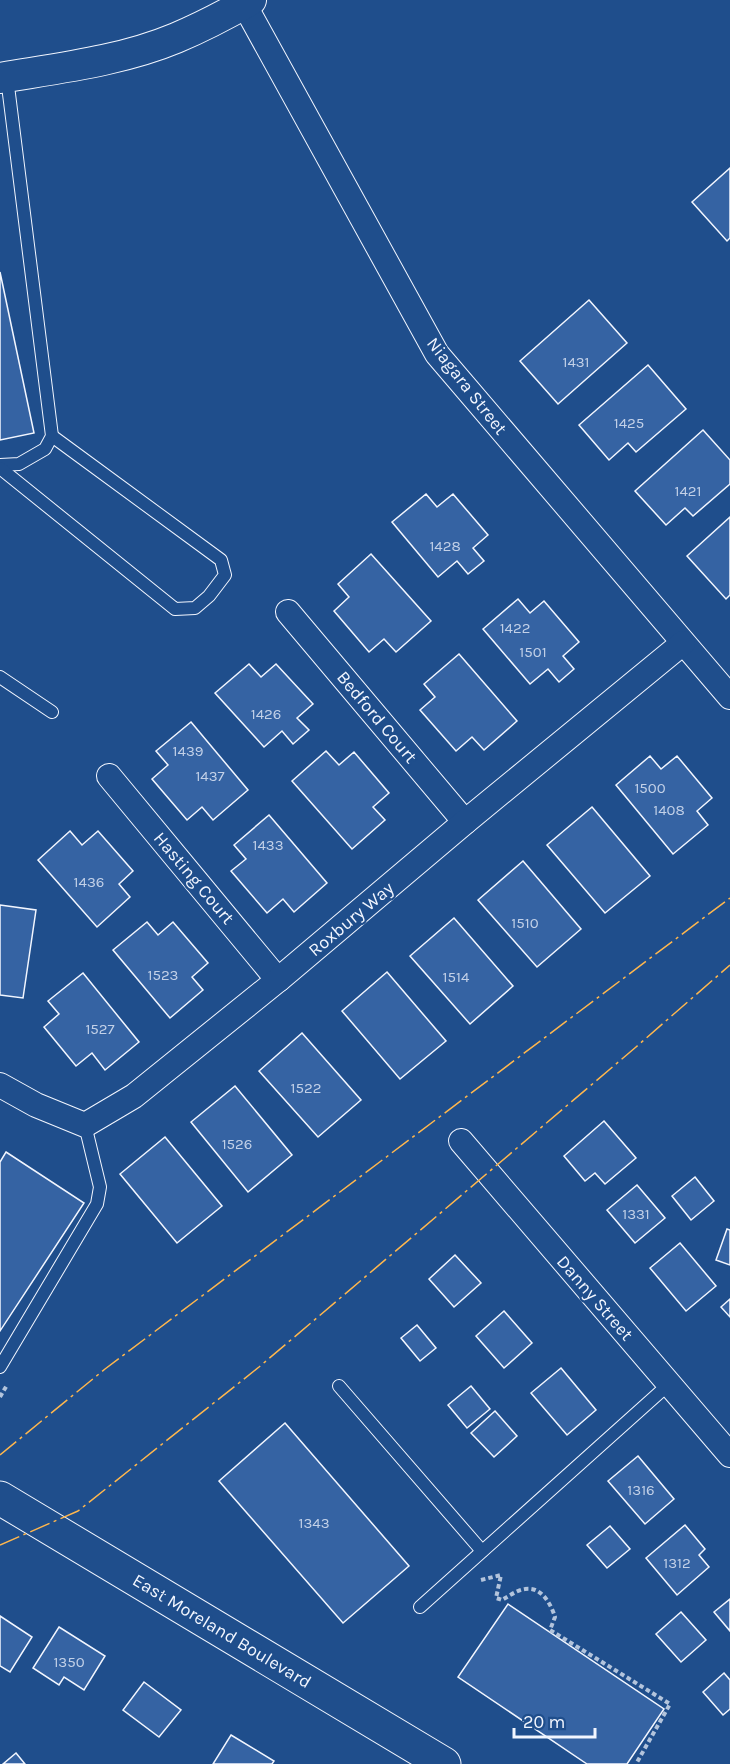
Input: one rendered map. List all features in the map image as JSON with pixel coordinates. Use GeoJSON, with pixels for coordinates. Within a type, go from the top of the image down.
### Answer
{"type":"FeatureCollection","features":[{"type":"Feature","properties":{"kind":"main road","name":"East Moreland Boulevard"},"geometry":{"type":"LineString","coordinates":[[0,1498],[444,1764]]}},
{"type":"Feature","properties":{"kind":"street"},"geometry":{"type":"LineString","coordinates":[[3,77],[84,64],[141,49],[175,38],[247,2]]}},
{"type":"Feature","properties":{"kind":"street","name":"Niagara Street"},"geometry":{"type":"LineString","coordinates":[[247,2],[436,354],[730,698]]}},
{"type":"Feature","properties":{"kind":"street","name":"Bedford Court"},"geometry":{"type":"LineString","coordinates":[[288,612],[465,822]]}},
{"type":"Feature","properties":{"kind":"street","name":"Roxbury Way"},"geometry":{"type":"LineString","coordinates":[[85,1125],[134,1096],[278,980],[465,822],[683,643]]}},
{"type":"Feature","properties":{"kind":"street","name":"Hasting Court"},"geometry":{"type":"LineString","coordinates":[[109,776],[278,980]]}},
{"type":"Feature","properties":{"kind":"street"},"geometry":{"type":"LineString","coordinates":[[0,1085],[36,1105],[85,1125]]}},
{"type":"Feature","properties":{"kind":"street","name":"Danny Street"},"geometry":{"type":"LineString","coordinates":[[460,1141],[730,1455]]}},
{"type":"Feature","properties":{"kind":"lane"},"geometry":{"type":"LineString","coordinates":[[0,467],[19,464],[45,449],[52,436],[3,77]]}},
{"type":"Feature","properties":{"kind":"lane"},"geometry":{"type":"LineString","coordinates":[[0,467],[175,609],[195,608],[209,596],[225,575],[221,560],[52,436]]}},
{"type":"Feature","properties":{"kind":"lane"},"geometry":{"type":"LineString","coordinates":[[0,677],[52,712]]}},
{"type":"Feature","properties":{"kind":"lane"},"geometry":{"type":"LineString","coordinates":[[0,1367],[96,1204],[100,1187],[85,1125]]}},
{"type":"Feature","properties":{"kind":"lane"},"geometry":{"type":"LineString","coordinates":[[420,1607],[669,1384]]}},
{"type":"Feature","properties":{"kind":"lane"},"geometry":{"type":"LineString","coordinates":[[339,1386],[482,1551]]}},
{"type":"Feature","properties":{"kind":"path"},"geometry":{"type":"LineString","coordinates":[[465,1566],[479,1581],[501,1575],[496,1598],[502,1600],[525,1589],[536,1590],[551,1604],[555,1617],[550,1630],[670,1704],[636,1764]]}},
{"type":"Feature","properties":{"kind":"building"},"geometry":{"type":"Polygon","coordinates":[[[730,168],[730,238],[727,241],[692,202],[730,168]]]}},
{"type":"Feature","properties":{"kind":"building"},"geometry":{"type":"Polygon","coordinates":[[[0,272],[34,433],[0,440],[0,272]]]}},
{"type":"Feature","properties":{"kind":"building"},"geometry":{"type":"Polygon","coordinates":[[[589,300],[627,343],[558,404],[520,361],[589,300]]]}},
{"type":"Feature","properties":{"kind":"building"},"geometry":{"type":"Polygon","coordinates":[[[648,365],[686,409],[636,452],[628,443],[609,460],[579,425],[648,365]]]}},
{"type":"Feature","properties":{"kind":"building"},"geometry":{"type":"Polygon","coordinates":[[[703,430],[730,460],[730,484],[693,516],[685,508],[666,525],[635,491],[703,430]]]}},
{"type":"Feature","properties":{"kind":"building"},"geometry":{"type":"Polygon","coordinates":[[[426,494],[437,507],[453,494],[488,535],[473,548],[484,561],[468,574],[457,561],[438,577],[392,522],[426,494]]]}},
{"type":"Feature","properties":{"kind":"building"},"geometry":{"type":"Polygon","coordinates":[[[730,517],[730,595],[726,599],[687,556],[730,517]]]}},
{"type":"Feature","properties":{"kind":"building"},"geometry":{"type":"Polygon","coordinates":[[[371,554],[431,621],[396,652],[384,639],[369,652],[334,611],[349,597],[338,584],[371,554]]]}},
{"type":"Feature","properties":{"kind":"building"},"geometry":{"type":"Polygon","coordinates":[[[518,599],[530,613],[544,601],[579,642],[563,656],[574,669],[559,682],[548,669],[530,684],[483,629],[518,599]]]}},
{"type":"Feature","properties":{"kind":"building"},"geometry":{"type":"Polygon","coordinates":[[[459,654],[517,721],[484,750],[472,737],[456,751],[420,710],[435,697],[424,684],[459,654]]]}},
{"type":"Feature","properties":{"kind":"building"},"geometry":{"type":"Polygon","coordinates":[[[249,664],[261,677],[276,664],[313,704],[297,718],[309,730],[293,744],[282,731],[264,747],[215,693],[249,664]]]}},
{"type":"Feature","properties":{"kind":"building"},"geometry":{"type":"Polygon","coordinates":[[[191,722],[248,790],[213,820],[202,807],[187,820],[152,779],[168,765],[156,751],[191,722]]]}},
{"type":"Feature","properties":{"kind":"building"},"geometry":{"type":"Polygon","coordinates":[[[326,751],[339,765],[354,752],[389,793],[373,807],[385,820],[352,849],[292,781],[326,751]]]}},
{"type":"Feature","properties":{"kind":"building"},"geometry":{"type":"Polygon","coordinates":[[[650,756],[661,769],[677,756],[712,798],[697,811],[708,825],[673,854],[616,785],[650,756]]]}},
{"type":"Feature","properties":{"kind":"building"},"geometry":{"type":"Polygon","coordinates":[[[592,807],[650,876],[605,913],[547,845],[592,807]]]}},
{"type":"Feature","properties":{"kind":"building"},"geometry":{"type":"Polygon","coordinates":[[[269,815],[327,883],[294,912],[283,899],[267,913],[231,871],[246,859],[234,845],[269,815]]]}},
{"type":"Feature","properties":{"kind":"building"},"geometry":{"type":"Polygon","coordinates":[[[70,831],[82,845],[98,831],[133,871],[119,884],[130,897],[97,927],[38,860],[70,831]]]}},
{"type":"Feature","properties":{"kind":"building"},"geometry":{"type":"Polygon","coordinates":[[[523,861],[581,929],[537,967],[478,900],[523,861]]]}},
{"type":"Feature","properties":{"kind":"building"},"geometry":{"type":"Polygon","coordinates":[[[0,905],[36,910],[23,998],[0,995],[0,905]]]}},
{"type":"Feature","properties":{"kind":"building"},"geometry":{"type":"Polygon","coordinates":[[[454,918],[513,986],[470,1024],[410,956],[454,918]]]}},
{"type":"Feature","properties":{"kind":"building"},"geometry":{"type":"Polygon","coordinates":[[[147,922],[158,935],[173,922],[208,963],[192,977],[203,990],[170,1018],[113,950],[147,922]]]}},
{"type":"Feature","properties":{"kind":"building"},"geometry":{"type":"Polygon","coordinates":[[[387,972],[446,1041],[400,1079],[342,1011],[387,972]]]}},
{"type":"Feature","properties":{"kind":"building"},"geometry":{"type":"Polygon","coordinates":[[[83,973],[139,1042],[105,1070],[92,1053],[76,1066],[44,1027],[59,1014],[48,1001],[83,973]]]}},
{"type":"Feature","properties":{"kind":"building"},"geometry":{"type":"Polygon","coordinates":[[[302,1033],[361,1100],[318,1137],[259,1071],[302,1033]]]}},
{"type":"Feature","properties":{"kind":"building"},"geometry":{"type":"Polygon","coordinates":[[[235,1086],[292,1155],[248,1192],[191,1122],[235,1086]]]}},
{"type":"Feature","properties":{"kind":"building"},"geometry":{"type":"Polygon","coordinates":[[[604,1121],[636,1158],[605,1184],[595,1173],[585,1181],[564,1156],[604,1121]]]}},
{"type":"Feature","properties":{"kind":"building"},"geometry":{"type":"Polygon","coordinates":[[[165,1137],[222,1206],[177,1243],[120,1174],[165,1137]]]}},
{"type":"Feature","properties":{"kind":"building"},"geometry":{"type":"Polygon","coordinates":[[[6,1152],[84,1203],[0,1331],[0,1162],[6,1152]]]}},
{"type":"Feature","properties":{"kind":"building"},"geometry":{"type":"Polygon","coordinates":[[[695,1177],[714,1201],[691,1220],[672,1196],[695,1177]]]}},
{"type":"Feature","properties":{"kind":"building"},"geometry":{"type":"Polygon","coordinates":[[[637,1185],[665,1218],[635,1243],[607,1210],[637,1185]]]}},
{"type":"Feature","properties":{"kind":"building"},"geometry":{"type":"Polygon","coordinates":[[[727,1229],[730,1230],[730,1265],[716,1260],[727,1229]]]}},
{"type":"Feature","properties":{"kind":"building"},"geometry":{"type":"Polygon","coordinates":[[[680,1243],[716,1286],[686,1311],[650,1268],[680,1243]]]}},
{"type":"Feature","properties":{"kind":"building"},"geometry":{"type":"Polygon","coordinates":[[[455,1255],[481,1283],[454,1307],[429,1279],[455,1255]]]}},
{"type":"Feature","properties":{"kind":"building"},"geometry":{"type":"Polygon","coordinates":[[[730,1299],[730,1317],[721,1307],[730,1299]]]}},
{"type":"Feature","properties":{"kind":"building"},"geometry":{"type":"Polygon","coordinates":[[[504,1311],[532,1343],[504,1368],[476,1336],[504,1311]]]}},
{"type":"Feature","properties":{"kind":"building"},"geometry":{"type":"Polygon","coordinates":[[[417,1325],[436,1348],[420,1361],[401,1338],[417,1325]]]}},
{"type":"Feature","properties":{"kind":"building"},"geometry":{"type":"Polygon","coordinates":[[[561,1368],[596,1410],[567,1435],[531,1393],[561,1368]]]}},
{"type":"Feature","properties":{"kind":"building"},"geometry":{"type":"Polygon","coordinates":[[[471,1386],[490,1409],[467,1428],[448,1405],[471,1386]]]}},
{"type":"Feature","properties":{"kind":"building"},"geometry":{"type":"Polygon","coordinates":[[[495,1411],[517,1436],[494,1457],[471,1433],[495,1411]]]}},
{"type":"Feature","properties":{"kind":"building"},"geometry":{"type":"Polygon","coordinates":[[[285,1423],[409,1566],[343,1623],[219,1481],[285,1423]]]}},
{"type":"Feature","properties":{"kind":"building"},"geometry":{"type":"Polygon","coordinates":[[[638,1456],[674,1499],[645,1524],[608,1481],[638,1456]]]}},
{"type":"Feature","properties":{"kind":"building"},"geometry":{"type":"Polygon","coordinates":[[[685,1525],[705,1549],[699,1555],[709,1567],[677,1595],[646,1558],[685,1525]]]}},
{"type":"Feature","properties":{"kind":"building"},"geometry":{"type":"Polygon","coordinates":[[[610,1526],[630,1549],[607,1568],[587,1545],[610,1526]]]}},
{"type":"Feature","properties":{"kind":"building"},"geometry":{"type":"Polygon","coordinates":[[[730,1599],[730,1631],[714,1612],[730,1599]]]}},
{"type":"Feature","properties":{"kind":"building"},"geometry":{"type":"Polygon","coordinates":[[[508,1604],[664,1709],[627,1764],[587,1764],[458,1677],[508,1604]]]}},
{"type":"Feature","properties":{"kind":"building"},"geometry":{"type":"Polygon","coordinates":[[[681,1612],[706,1640],[681,1662],[656,1634],[681,1612]]]}},
{"type":"Feature","properties":{"kind":"building"},"geometry":{"type":"Polygon","coordinates":[[[0,1616],[32,1637],[10,1672],[0,1666],[0,1616]]]}},
{"type":"Feature","properties":{"kind":"building"},"geometry":{"type":"Polygon","coordinates":[[[59,1627],[105,1656],[84,1690],[64,1677],[59,1685],[33,1668],[59,1627]]]}},
{"type":"Feature","properties":{"kind":"building"},"geometry":{"type":"Polygon","coordinates":[[[724,1673],[730,1680],[730,1709],[723,1715],[703,1692],[724,1673]]]}},
{"type":"Feature","properties":{"kind":"building"},"geometry":{"type":"Polygon","coordinates":[[[144,1682],[181,1710],[159,1737],[123,1710],[144,1682]]]}},
{"type":"Feature","properties":{"kind":"building"},"geometry":{"type":"Polygon","coordinates":[[[231,1735],[274,1761],[272,1764],[213,1764],[231,1735]]]}},
{"type":"Feature","properties":{"kind":"building"},"geometry":{"type":"Polygon","coordinates":[[[16,1753],[25,1764],[3,1764],[16,1753]]]}},
{"type":"Feature","properties":{"kind":"power"},"geometry":{"type":"LineString","coordinates":[[0,1455],[105,1369],[730,898]]}},
{"type":"Feature","properties":{"kind":"power"},"geometry":{"type":"LineString","coordinates":[[0,1545],[78,1511],[259,1367],[730,965]]}}]}
